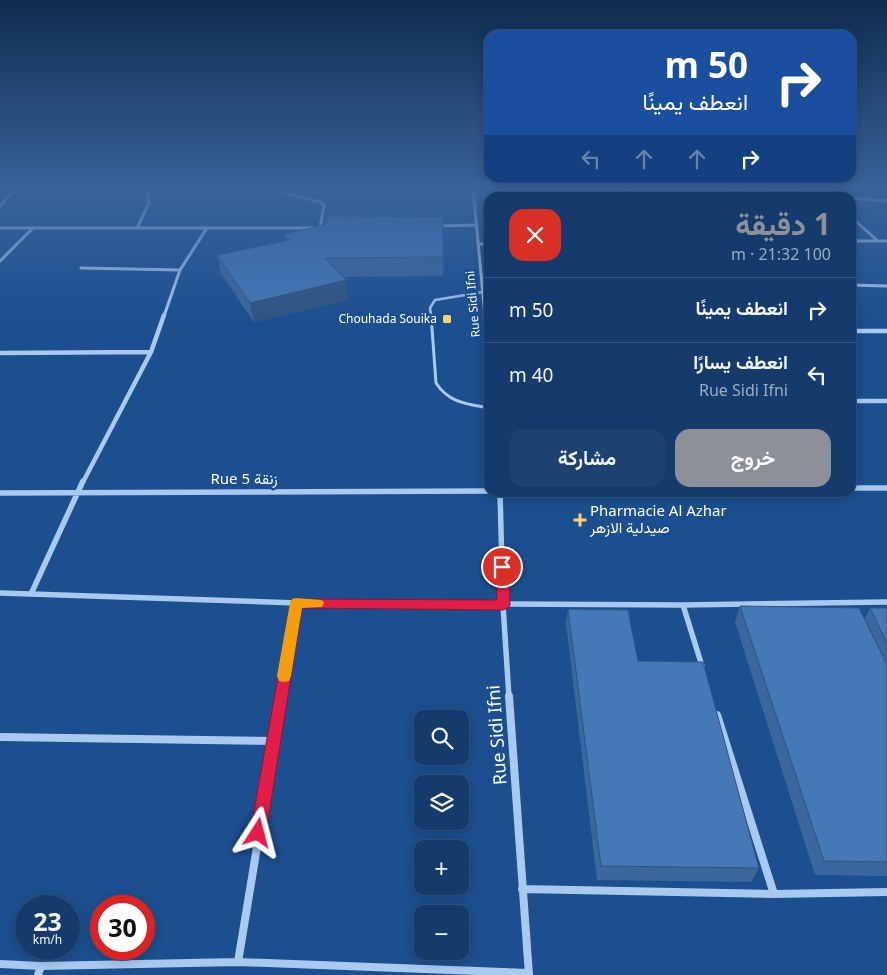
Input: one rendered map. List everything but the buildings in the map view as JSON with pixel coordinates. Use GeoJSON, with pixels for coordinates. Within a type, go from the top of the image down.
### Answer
{"type":"FeatureCollection","features":[{"type":"Feature","properties":{"kind":"street"},"geometry":{"type":"LineString","coordinates":[[0,262],[28,234]]}},
{"type":"Feature","properties":{"kind":"street"},"geometry":{"type":"LineString","coordinates":[[31,594],[78,491],[151,352],[180,270],[204,234]]}},
{"type":"Feature","properties":{"kind":"street","name":"Rue Sidi Ifni"},"geometry":{"type":"LineString","coordinates":[[477,234],[484,303]]}},
{"type":"Feature","properties":{"kind":"street"},"geometry":{"type":"LineString","coordinates":[[870,234],[878,241]]}},
{"type":"Feature","properties":{"kind":"street"},"geometry":{"type":"LineString","coordinates":[[856,241],[887,241]]}},
{"type":"Feature","properties":{"kind":"street"},"geometry":{"type":"LineString","coordinates":[[478,244],[484,244]]}},
{"type":"Feature","properties":{"kind":"street"},"geometry":{"type":"LineString","coordinates":[[81,268],[180,270]]}},
{"type":"Feature","properties":{"kind":"street"},"geometry":{"type":"LineString","coordinates":[[856,285],[887,286]]}},
{"type":"Feature","properties":{"kind":"street"},"geometry":{"type":"LineString","coordinates":[[856,330],[887,331]]}},
{"type":"Feature","properties":{"kind":"street"},"geometry":{"type":"LineString","coordinates":[[0,353],[151,352]]}},
{"type":"Feature","properties":{"kind":"street"},"geometry":{"type":"LineString","coordinates":[[856,399],[887,401]]}},
{"type":"Feature","properties":{"kind":"street"},"geometry":{"type":"LineString","coordinates":[[856,488],[887,488]]}},
{"type":"Feature","properties":{"kind":"street","name":"Rue 5 زنقة"},"geometry":{"type":"LineString","coordinates":[[0,493],[78,491],[484,491]]}},
{"type":"Feature","properties":{"kind":"street","name":"Rue Sidi Ifni"},"geometry":{"type":"LineString","coordinates":[[500,497],[503,605],[529,974]]}},
{"type":"Feature","properties":{"kind":"street"},"geometry":{"type":"LineString","coordinates":[[0,592],[296,603],[683,605],[887,602]]}},
{"type":"Feature","properties":{"kind":"street"},"geometry":{"type":"LineString","coordinates":[[238,962],[296,603]]}},
{"type":"Feature","properties":{"kind":"street"},"geometry":{"type":"LineString","coordinates":[[848,604],[852,612]]}},
{"type":"Feature","properties":{"kind":"street"},"geometry":{"type":"LineString","coordinates":[[683,605],[703,670]]}},
{"type":"Feature","properties":{"kind":"street"},"geometry":{"type":"LineString","coordinates":[[715,708],[774,894]]}},
{"type":"Feature","properties":{"kind":"street"},"geometry":{"type":"LineString","coordinates":[[0,737],[273,741]]}},
{"type":"Feature","properties":{"kind":"street"},"geometry":{"type":"LineString","coordinates":[[522,889],[774,894],[887,892]]}},
{"type":"Feature","properties":{"kind":"street"},"geometry":{"type":"LineString","coordinates":[[0,964],[42,966],[238,962],[529,974]]}},
{"type":"Feature","properties":{"kind":"street"},"geometry":{"type":"LineString","coordinates":[[38,975],[42,966]]}},
{"type":"Feature","properties":{"kind":"lane"},"geometry":{"type":"LineString","coordinates":[[483,292],[434,300],[430,308],[436,383],[449,400],[484,407]]}},
{"type":"Feature","properties":{"kind":"slow traffic"},"geometry":{"type":"LineString","coordinates":[[284,676],[296,603],[317,603]]}},
{"type":"Feature","properties":{"kind":"place","name":"Chouhada Souika"},"geometry":{"type":"Point","coordinates":[447,319]}},
{"type":"Feature","properties":{"kind":"place","name":"Pharmacie Al Azhar صيدلية الازهر"},"geometry":{"type":"Point","coordinates":[580,520]}},
{"type":"Feature","properties":{"kind":"route"},"geometry":{"type":"LineString","coordinates":[[258,833],[296,603],[503,605],[502,567]]}}]}
